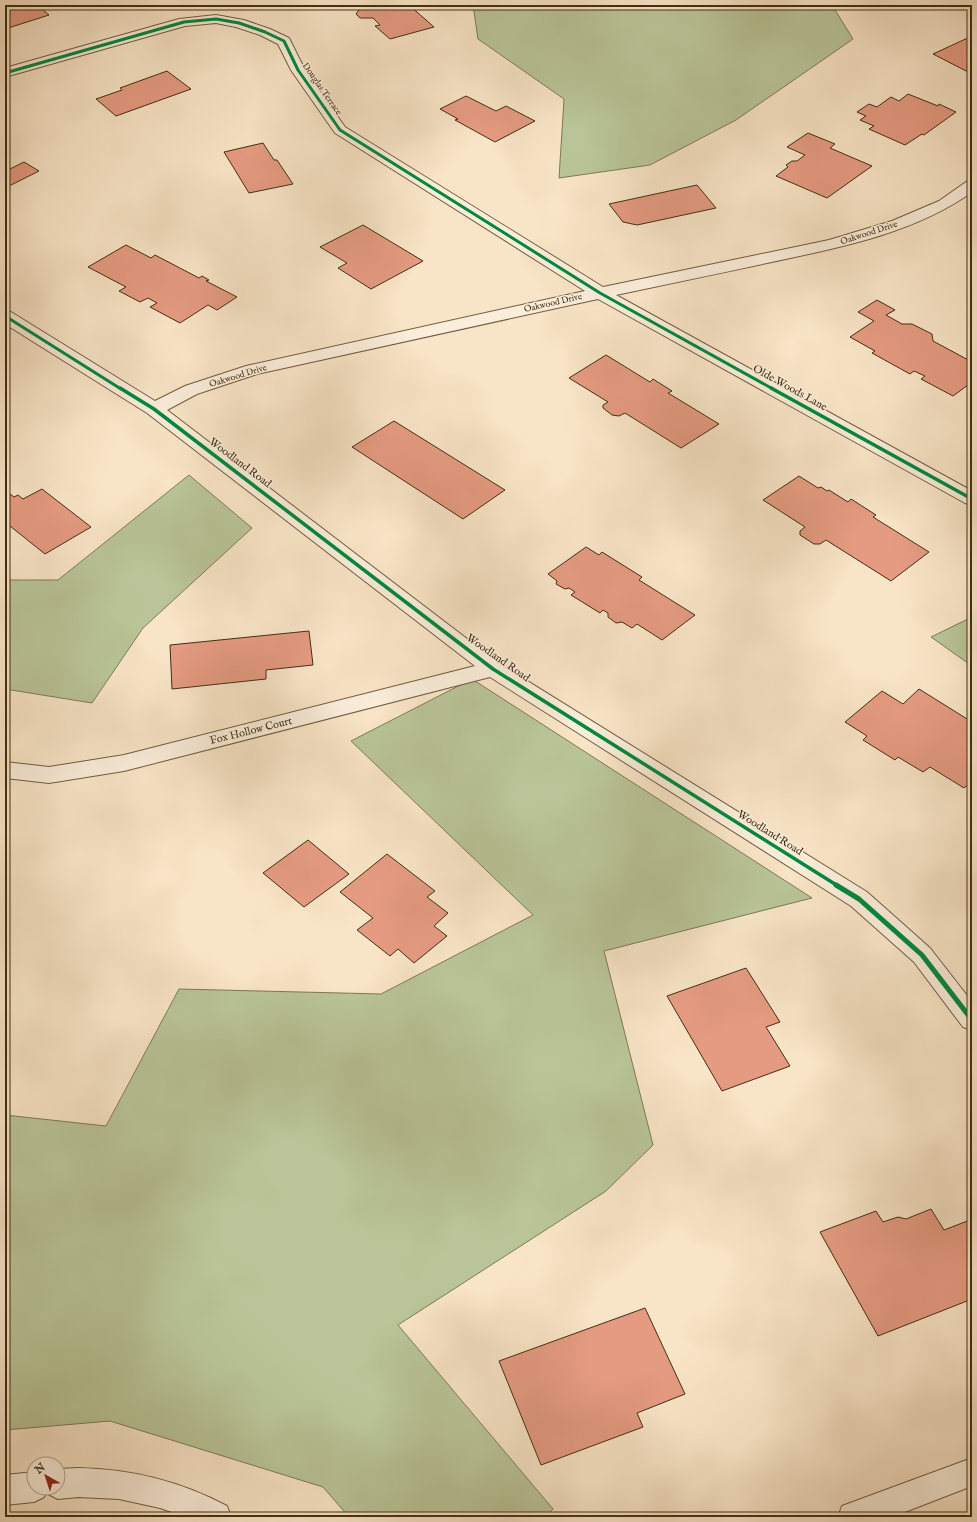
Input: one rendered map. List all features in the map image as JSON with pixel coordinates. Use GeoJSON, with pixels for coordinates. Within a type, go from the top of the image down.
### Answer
{"type":"FeatureCollection","features":[{"type":"Feature","properties":{"kind":"street","name":"Douglas Terrace"},"geometry":{"type":"LineString","coordinates":[[5,73],[184,22],[216,19],[240,23],[265,32],[284,41],[298,70],[340,130],[600,293]]}},
{"type":"Feature","properties":{"kind":"street","name":"Oakwood Drive"},"geometry":{"type":"LineString","coordinates":[[154,409],[191,390],[252,370],[600,293],[833,244],[898,224],[945,204],[972,185]]}},
{"type":"Feature","properties":{"kind":"street","name":"Olde Woods Lane"},"geometry":{"type":"LineString","coordinates":[[600,293],[972,499]]}},
{"type":"Feature","properties":{"kind":"street","name":"Woodland Road"},"geometry":{"type":"LineString","coordinates":[[5,316],[154,409],[493,669],[859,899],[922,955],[972,1020]]}},
{"type":"Feature","properties":{"kind":"street","name":"Fox Hollow Court"},"geometry":{"type":"LineString","coordinates":[[5,770],[49,775],[124,763],[493,669]]}},
{"type":"Feature","properties":{"kind":"street"},"geometry":{"type":"LineString","coordinates":[[853,1517],[972,1472]]}},
{"type":"Feature","properties":{"kind":"street"},"geometry":{"type":"LineString","coordinates":[[66,1483],[77,1482],[144,1488],[202,1508],[216,1517]]}},
{"type":"Feature","properties":{"kind":"street"},"geometry":{"type":"LineString","coordinates":[[5,1490],[26,1488]]}},
{"type":"Feature","properties":{"kind":"green space"},"geometry":{"type":"Polygon","coordinates":[[[473,5],[832,5],[853,39],[736,120],[650,165],[559,178],[564,99],[478,39],[473,5]]]}},
{"type":"Feature","properties":{"kind":"green space"},"geometry":{"type":"Polygon","coordinates":[[[189,475],[252,528],[143,628],[92,703],[5,689],[5,580],[58,580],[189,475]]]}},
{"type":"Feature","properties":{"kind":"green space"},"geometry":{"type":"Polygon","coordinates":[[[972,617],[972,666],[931,637],[972,617]]]}},
{"type":"Feature","properties":{"kind":"green space"},"geometry":{"type":"Polygon","coordinates":[[[472,679],[812,898],[604,951],[653,1145],[606,1191],[398,1325],[553,1509],[545,1517],[349,1517],[323,1487],[110,1421],[5,1430],[5,1115],[106,1126],[179,989],[381,994],[533,915],[351,741],[472,679]]]}},
{"type":"Feature","properties":{"kind":"building"},"geometry":{"type":"Polygon","coordinates":[[[5,5],[37,5],[49,15],[5,29],[5,5]]]}},
{"type":"Feature","properties":{"kind":"building"},"geometry":{"type":"Polygon","coordinates":[[[350,5],[409,5],[434,27],[390,39],[375,26],[380,25],[373,18],[360,18],[356,14],[359,10],[365,8],[354,9],[350,5]]]}},
{"type":"Feature","properties":{"kind":"building"},"geometry":{"type":"Polygon","coordinates":[[[972,36],[972,74],[933,54],[972,36]]]}},
{"type":"Feature","properties":{"kind":"building"},"geometry":{"type":"Polygon","coordinates":[[[167,71],[191,89],[116,116],[96,99],[122,90],[120,88],[167,71]]]}},
{"type":"Feature","properties":{"kind":"building"},"geometry":{"type":"Polygon","coordinates":[[[908,94],[938,106],[939,104],[956,112],[924,135],[922,134],[905,145],[869,129],[874,126],[860,120],[866,116],[857,112],[869,104],[877,107],[891,97],[899,101],[908,94]]]}},
{"type":"Feature","properties":{"kind":"building"},"geometry":{"type":"Polygon","coordinates":[[[466,96],[496,111],[506,106],[535,121],[495,142],[455,120],[458,119],[440,109],[466,96]]]}},
{"type":"Feature","properties":{"kind":"building"},"geometry":{"type":"Polygon","coordinates":[[[808,133],[835,144],[830,148],[872,166],[827,198],[776,176],[788,167],[786,165],[792,161],[797,161],[805,155],[787,147],[808,133]]]}},
{"type":"Feature","properties":{"kind":"building"},"geometry":{"type":"Polygon","coordinates":[[[263,143],[274,160],[277,160],[293,184],[249,193],[224,152],[263,143]]]}},
{"type":"Feature","properties":{"kind":"building"},"geometry":{"type":"Polygon","coordinates":[[[24,162],[39,171],[5,188],[5,167],[10,169],[24,162]]]}},
{"type":"Feature","properties":{"kind":"building"},"geometry":{"type":"Polygon","coordinates":[[[697,185],[716,208],[637,225],[623,222],[609,204],[697,185]]]}},
{"type":"Feature","properties":{"kind":"building"},"geometry":{"type":"Polygon","coordinates":[[[363,225],[423,261],[371,289],[338,268],[347,263],[320,247],[363,225]]]}},
{"type":"Feature","properties":{"kind":"building"},"geometry":{"type":"Polygon","coordinates":[[[126,245],[151,258],[155,255],[199,278],[202,276],[209,280],[206,281],[237,297],[217,310],[208,305],[180,323],[150,307],[157,303],[148,298],[140,302],[119,291],[126,287],[88,267],[126,245]]]}},
{"type":"Feature","properties":{"kind":"building"},"geometry":{"type":"Polygon","coordinates":[[[877,300],[895,310],[886,315],[902,324],[912,324],[932,334],[933,341],[972,362],[972,382],[953,396],[921,379],[925,376],[914,371],[910,374],[872,353],[875,351],[850,337],[874,321],[858,312],[877,300]]]}},
{"type":"Feature","properties":{"kind":"building"},"geometry":{"type":"Polygon","coordinates":[[[606,355],[650,382],[653,379],[672,391],[668,393],[719,424],[681,448],[625,413],[619,416],[612,415],[603,408],[603,405],[608,402],[569,378],[606,355]]]}},
{"type":"Feature","properties":{"kind":"building"},"geometry":{"type":"Polygon","coordinates":[[[394,421],[505,490],[463,519],[352,447],[394,421]]]}},
{"type":"Feature","properties":{"kind":"building"},"geometry":{"type":"Polygon","coordinates":[[[799,476],[818,488],[821,487],[827,491],[829,490],[848,502],[851,499],[876,515],[873,517],[929,552],[891,581],[826,540],[820,544],[814,544],[800,535],[800,531],[805,527],[763,500],[799,476]]]}},
{"type":"Feature","properties":{"kind":"building"},"geometry":{"type":"Polygon","coordinates":[[[42,489],[91,527],[45,554],[5,522],[5,490],[14,497],[18,495],[23,499],[42,489]]]}},
{"type":"Feature","properties":{"kind":"building"},"geometry":{"type":"Polygon","coordinates":[[[586,547],[599,555],[602,552],[642,577],[639,580],[695,615],[662,640],[637,624],[632,628],[622,622],[616,623],[608,617],[608,613],[603,610],[600,613],[571,595],[575,592],[569,588],[565,589],[556,584],[557,581],[548,574],[586,547]]]}},
{"type":"Feature","properties":{"kind":"building"},"geometry":{"type":"Polygon","coordinates":[[[309,631],[313,665],[266,670],[266,679],[172,689],[170,645],[309,631]]]}},
{"type":"Feature","properties":{"kind":"building"},"geometry":{"type":"Polygon","coordinates":[[[919,689],[972,722],[972,781],[964,788],[930,767],[923,772],[898,757],[895,760],[863,740],[867,736],[845,722],[882,691],[903,704],[919,689]]]}},
{"type":"Feature","properties":{"kind":"building"},"geometry":{"type":"Polygon","coordinates":[[[308,840],[349,874],[304,907],[263,873],[308,840]]]}},
{"type":"Feature","properties":{"kind":"building"},"geometry":{"type":"Polygon","coordinates":[[[387,854],[435,891],[427,897],[448,913],[434,926],[447,936],[414,963],[398,949],[390,956],[357,930],[373,918],[340,892],[387,854]]]}},
{"type":"Feature","properties":{"kind":"building"},"geometry":{"type":"Polygon","coordinates":[[[746,968],[780,1022],[766,1027],[790,1066],[722,1091],[667,996],[746,968]]]}},
{"type":"Feature","properties":{"kind":"building"},"geometry":{"type":"Polygon","coordinates":[[[931,1209],[944,1230],[970,1220],[972,1223],[972,1299],[878,1336],[820,1232],[876,1211],[883,1222],[898,1217],[906,1219],[931,1209]]]}},
{"type":"Feature","properties":{"kind":"building"},"geometry":{"type":"Polygon","coordinates":[[[645,1308],[685,1394],[637,1413],[643,1427],[541,1465],[499,1361],[645,1308]]]}},
{"type":"Feature","properties":{"kind":"cycle path"},"geometry":{"type":"LineString","coordinates":[[5,73],[184,22],[216,19],[239,23],[265,32],[284,41],[298,70],[340,130],[600,293],[972,499]]}},
{"type":"Feature","properties":{"kind":"cycle path"},"geometry":{"type":"LineString","coordinates":[[5,316],[154,409],[493,669],[859,899],[922,955],[972,1020]]}}]}
